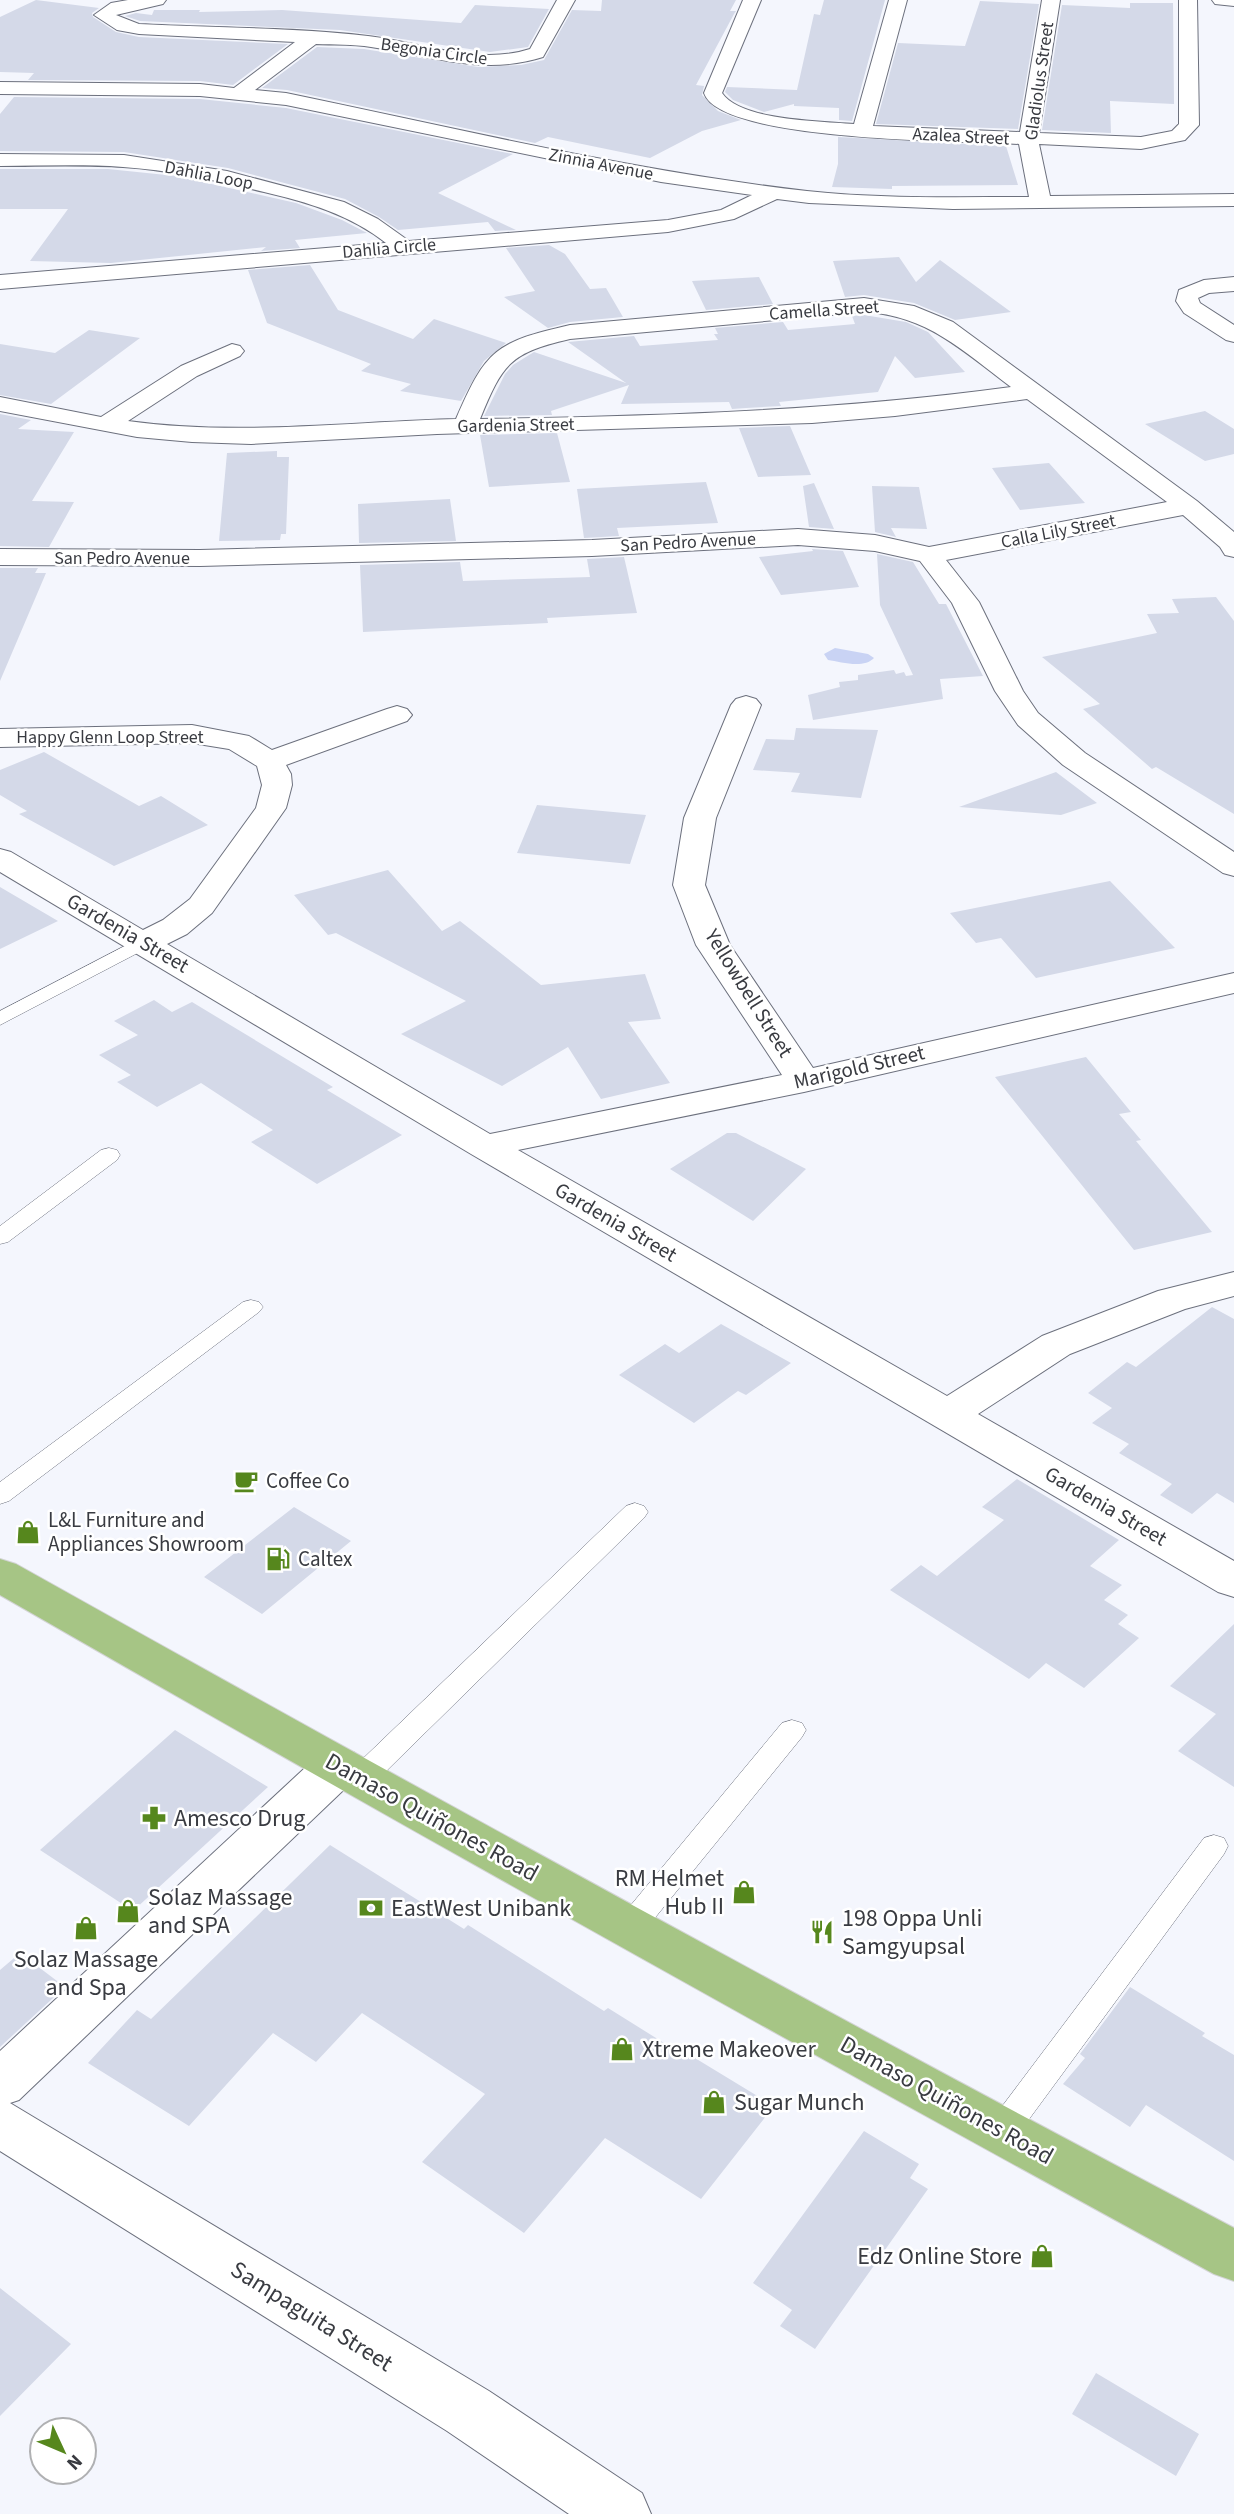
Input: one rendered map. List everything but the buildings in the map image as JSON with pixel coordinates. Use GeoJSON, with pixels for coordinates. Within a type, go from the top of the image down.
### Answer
{"type":"FeatureCollection","features":[{"type":"Feature","properties":{"kind":"main road","name":"Damaso Quiñones Road"},"geometry":{"type":"LineString","coordinates":[[0,1575],[349,1772],[1234,2256]]}},
{"type":"Feature","properties":{"kind":"street","name":"Begonia Circle"},"geometry":{"type":"LineString","coordinates":[[157,0],[117,7],[103,15],[123,26],[139,29],[367,41],[475,60],[515,60],[537,53],[566,0]]}},
{"type":"Feature","properties":{"kind":"street","name":"Azalea Street"},"geometry":{"type":"LineString","coordinates":[[752,0],[717,78],[713,93],[715,99],[732,110],[768,121],[862,131],[1141,143],[1167,140],[1186,130],[1189,125],[1188,0]]}},
{"type":"Feature","properties":{"kind":"street"},"geometry":{"type":"LineString","coordinates":[[862,131],[898,0]]}},
{"type":"Feature","properties":{"kind":"street","name":"Gladiolus Street"},"geometry":{"type":"LineString","coordinates":[[1041,203],[1028,139],[1051,0]]}},
{"type":"Feature","properties":{"kind":"street"},"geometry":{"type":"LineString","coordinates":[[1221,0],[1234,1]]}},
{"type":"Feature","properties":{"kind":"street"},"geometry":{"type":"LineString","coordinates":[[239,93],[312,38]]}},
{"type":"Feature","properties":{"kind":"street","name":"Zinnia Avenue"},"geometry":{"type":"LineString","coordinates":[[0,88],[159,89],[239,93],[300,101],[635,172],[773,193],[878,201],[1206,202]]}},
{"type":"Feature","properties":{"kind":"street","name":"Dahlia Loop"},"geometry":{"type":"LineString","coordinates":[[0,160],[123,161],[218,175],[280,189],[359,215],[384,230],[402,246]]}},
{"type":"Feature","properties":{"kind":"street","name":"Dahlia Circle"},"geometry":{"type":"LineString","coordinates":[[0,282],[700,222],[727,215],[773,193]]}},
{"type":"Feature","properties":{"kind":"street"},"geometry":{"type":"LineString","coordinates":[[1206,202],[1234,200]]}},
{"type":"Feature","properties":{"kind":"street"},"geometry":{"type":"LineString","coordinates":[[1206,202],[1234,205]]}},
{"type":"Feature","properties":{"kind":"street"},"geometry":{"type":"LineString","coordinates":[[1234,285],[1203,287],[1187,295],[1187,301],[1192,308],[1234,335]]}},
{"type":"Feature","properties":{"kind":"street","name":"Camella Street"},"geometry":{"type":"LineString","coordinates":[[465,426],[494,365],[518,348],[542,339],[570,332],[864,305],[892,306],[921,315],[945,327],[1188,506],[1231,543],[1234,549]]}},
{"type":"Feature","properties":{"kind":"street"},"geometry":{"type":"LineString","coordinates":[[104,425],[189,371],[232,351]]}},
{"type":"Feature","properties":{"kind":"street","name":"Gardenia Street"},"geometry":{"type":"LineString","coordinates":[[0,404],[104,425],[219,436],[283,436],[465,426],[688,422],[816,416],[948,403],[1033,391]]}},
{"type":"Feature","properties":{"kind":"street","name":"Calla Lily Street"},"geometry":{"type":"LineString","coordinates":[[929,555],[1188,506]]}},
{"type":"Feature","properties":{"kind":"street","name":"San Pedro Avenue"},"geometry":{"type":"LineString","coordinates":[[0,557],[214,558],[592,548],[798,537],[875,543],[929,555]]}},
{"type":"Feature","properties":{"kind":"street"},"geometry":{"type":"LineString","coordinates":[[929,555],[965,602],[1009,691],[1028,719],[1074,759],[1234,866]]}},
{"type":"Feature","properties":{"kind":"street","name":"Yellowbell Street"},"geometry":{"type":"LineString","coordinates":[[746,705],[700,818],[689,885],[713,945],[804,1081]]}},
{"type":"Feature","properties":{"kind":"street"},"geometry":{"type":"LineString","coordinates":[[144,942],[190,918],[218,885],[275,797],[276,774],[269,761],[397,715]]}},
{"type":"Feature","properties":{"kind":"street","name":"Happy Glenn Loop Street"},"geometry":{"type":"LineString","coordinates":[[0,737],[192,734],[238,742],[269,761]]}},
{"type":"Feature","properties":{"kind":"street","name":"Gardenia Street"},"geometry":{"type":"LineString","coordinates":[[0,859],[484,1146],[1234,1581]]}},
{"type":"Feature","properties":{"kind":"street","name":"Marigold Street"},"geometry":{"type":"LineString","coordinates":[[484,1146],[804,1081],[1234,983]]}},
{"type":"Feature","properties":{"kind":"street"},"geometry":{"type":"LineString","coordinates":[[949,1414],[1056,1345],[1172,1300],[1234,1284]]}},
{"type":"Feature","properties":{"kind":"street"},"geometry":{"type":"LineString","coordinates":[[0,2084],[349,1772]]}},
{"type":"Feature","properties":{"kind":"street","name":"Sampaguita Street"},"geometry":{"type":"LineString","coordinates":[[0,2123],[468,2411],[621,2514]]}},
{"type":"Feature","properties":{"kind":"lane"},"geometry":{"type":"LineString","coordinates":[[0,1019],[144,942]]}},
{"type":"Feature","properties":{"kind":"lane"},"geometry":{"type":"LineString","coordinates":[[0,1237],[109,1155]]}},
{"type":"Feature","properties":{"kind":"lane"},"geometry":{"type":"LineString","coordinates":[[0,1495],[251,1307]]}},
{"type":"Feature","properties":{"kind":"lane"},"geometry":{"type":"LineString","coordinates":[[349,1772],[635,1512]]}},
{"type":"Feature","properties":{"kind":"lane"},"geometry":{"type":"LineString","coordinates":[[631,1926],[792,1730]]}},
{"type":"Feature","properties":{"kind":"lane"},"geometry":{"type":"LineString","coordinates":[[1002,2131],[1214,1846]]}},
{"type":"Feature","properties":{"kind":"water"},"geometry":{"type":"Polygon","coordinates":[[[835,648],[868,654],[874,658],[858,664],[828,660],[824,654],[835,648]]]}},
{"type":"Feature","properties":{"kind":"place","name":"Coffee Co"},"geometry":{"type":"Point","coordinates":[246,1481]}},
{"type":"Feature","properties":{"kind":"place","name":"L&L Furniture and Appliances Showroom"},"geometry":{"type":"Point","coordinates":[28,1532]}},
{"type":"Feature","properties":{"kind":"place","name":"Caltex"},"geometry":{"type":"Point","coordinates":[278,1559]}},
{"type":"Feature","properties":{"kind":"place","name":"Amesco Drug"},"geometry":{"type":"Point","coordinates":[154,1818]}},
{"type":"Feature","properties":{"kind":"place","name":"RM Helmet Hub II"},"geometry":{"type":"Point","coordinates":[744,1892]}},
{"type":"Feature","properties":{"kind":"place","name":"EastWest Unibank"},"geometry":{"type":"Point","coordinates":[371,1908]}},
{"type":"Feature","properties":{"kind":"place","name":"Solaz Massage and SPA"},"geometry":{"type":"Point","coordinates":[128,1911]}},
{"type":"Feature","properties":{"kind":"place","name":"Solaz Massage and Spa"},"geometry":{"type":"Point","coordinates":[86,1928]}},
{"type":"Feature","properties":{"kind":"place","name":"198 Oppa Unli Samgyupsal"},"geometry":{"type":"Point","coordinates":[822,1932]}},
{"type":"Feature","properties":{"kind":"place","name":"Xtreme Makeover"},"geometry":{"type":"Point","coordinates":[622,2049]}},
{"type":"Feature","properties":{"kind":"place","name":"Sugar Munch"},"geometry":{"type":"Point","coordinates":[714,2102]}},
{"type":"Feature","properties":{"kind":"place","name":"Edz Online Store"},"geometry":{"type":"Point","coordinates":[1042,2256]}}]}
